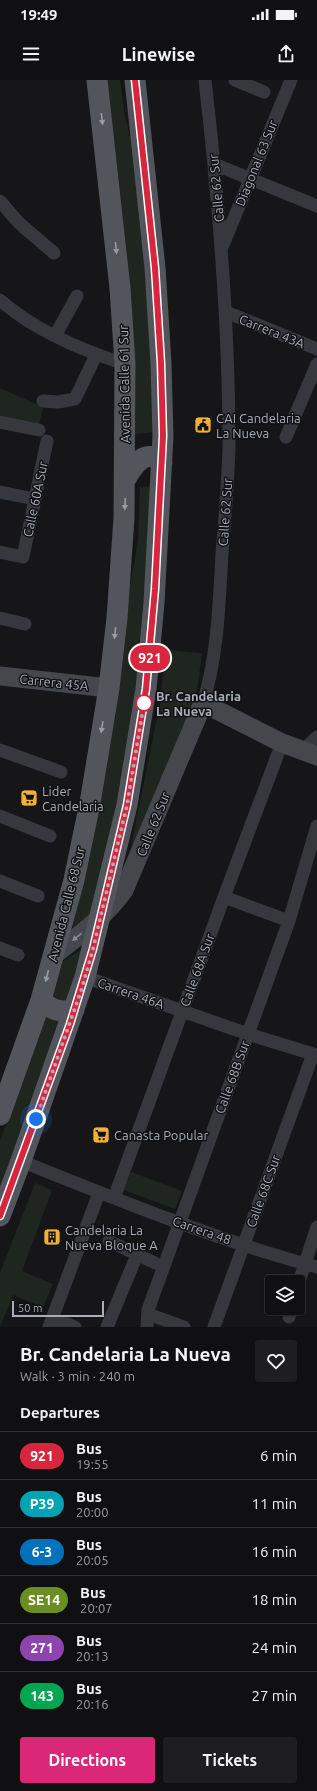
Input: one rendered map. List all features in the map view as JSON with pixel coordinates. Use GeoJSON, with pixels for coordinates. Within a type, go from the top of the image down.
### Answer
{"type":"FeatureCollection","features":[{"type":"Feature","properties":{"kind":"main road","name":"Avenida Calle 61 Sur"},"geometry":{"type":"LineString","coordinates":[[97,80],[119,281],[125,364],[125,480],[120,579],[109,688]]}},
{"type":"Feature","properties":{"kind":"main road"},"geometry":{"type":"LineString","coordinates":[[0,1216],[21,1161],[85,977],[101,918],[127,805],[146,689],[154,603],[163,436],[155,268],[135,80]]}},
{"type":"Feature","properties":{"kind":"main road"},"geometry":{"type":"LineString","coordinates":[[125,480],[138,461],[145,457],[153,457],[162,463]]}},
{"type":"Feature","properties":{"kind":"main road","name":"Avenida Calle 68 Sur"},"geometry":{"type":"LineString","coordinates":[[0,1115],[41,1000],[74,880],[88,811],[109,688]]}},
{"type":"Feature","properties":{"kind":"main road"},"geometry":{"type":"LineString","coordinates":[[41,1000],[48,1007],[56,1011],[65,1012],[74,1010]]}},
{"type":"Feature","properties":{"kind":"street","name":"Calle 62 Sur"},"geometry":{"type":"LineString","coordinates":[[53,956],[101,918],[116,902],[132,876],[203,703],[212,671],[227,499],[229,404],[222,246],[205,80]]}},
{"type":"Feature","properties":{"kind":"street"},"geometry":{"type":"LineString","coordinates":[[235,80],[264,92]]}},
{"type":"Feature","properties":{"kind":"street","name":"Diagonal 63 Sur"},"geometry":{"type":"LineString","coordinates":[[222,246],[291,80]]}},
{"type":"Feature","properties":{"kind":"street"},"geometry":{"type":"LineString","coordinates":[[214,164],[317,206]]}},
{"type":"Feature","properties":{"kind":"street"},"geometry":{"type":"LineString","coordinates":[[0,201],[19,223],[54,253]]}},
{"type":"Feature","properties":{"kind":"street"},"geometry":{"type":"LineString","coordinates":[[55,336],[77,296]]}},
{"type":"Feature","properties":{"kind":"street"},"geometry":{"type":"LineString","coordinates":[[0,300],[34,325],[55,336],[96,355],[125,364]]}},
{"type":"Feature","properties":{"kind":"street","name":"Carrera 43A"},"geometry":{"type":"LineString","coordinates":[[226,312],[317,349]]}},
{"type":"Feature","properties":{"kind":"street"},"geometry":{"type":"LineString","coordinates":[[43,401],[58,402],[74,399],[96,355]]}},
{"type":"Feature","properties":{"kind":"street"},"geometry":{"type":"LineString","coordinates":[[286,437],[317,364]]}},
{"type":"Feature","properties":{"kind":"street","name":"Calle 60A Sur"},"geometry":{"type":"LineString","coordinates":[[0,422],[43,436],[34,500],[23,557],[0,552]]}},
{"type":"Feature","properties":{"kind":"street"},"geometry":{"type":"LineString","coordinates":[[0,492],[34,500]]}},
{"type":"Feature","properties":{"kind":"street"},"geometry":{"type":"LineString","coordinates":[[0,618],[26,624]]}},
{"type":"Feature","properties":{"kind":"street","name":"Carrera 45A"},"geometry":{"type":"LineString","coordinates":[[0,676],[109,688]]}},
{"type":"Feature","properties":{"kind":"street"},"geometry":{"type":"LineString","coordinates":[[203,703],[282,743],[309,754],[317,737]]}},
{"type":"Feature","properties":{"kind":"street","name":"Calle 68A Sur"},"geometry":{"type":"LineString","coordinates":[[114,1198],[282,743]]}},
{"type":"Feature","properties":{"kind":"street"},"geometry":{"type":"LineString","coordinates":[[0,750],[61,772]]}},
{"type":"Feature","properties":{"kind":"street"},"geometry":{"type":"LineString","coordinates":[[0,816],[50,836]]}},
{"type":"Feature","properties":{"kind":"street","name":"Calle 68B Sur"},"geometry":{"type":"LineString","coordinates":[[147,1320],[180,1223],[289,921],[317,826]]}},
{"type":"Feature","properties":{"kind":"street"},"geometry":{"type":"LineString","coordinates":[[0,881],[38,896]]}},
{"type":"Feature","properties":{"kind":"street"},"geometry":{"type":"LineString","coordinates":[[224,897],[289,921]]}},
{"type":"Feature","properties":{"kind":"street"},"geometry":{"type":"LineString","coordinates":[[0,948],[18,955]]}},
{"type":"Feature","properties":{"kind":"street","name":"Carrera 46A"},"geometry":{"type":"LineString","coordinates":[[85,977],[248,1034],[313,1054]]}},
{"type":"Feature","properties":{"kind":"street","name":"Calle 68C Sur"},"geometry":{"type":"LineString","coordinates":[[214,1327],[313,1054]]}},
{"type":"Feature","properties":{"kind":"street","name":"Carrera 48"},"geometry":{"type":"LineString","coordinates":[[21,1161],[99,1193],[180,1223],[311,1265]]}},
{"type":"Feature","properties":{"kind":"street"},"geometry":{"type":"LineString","coordinates":[[75,1327],[50,1323],[99,1193]]}},
{"type":"Feature","properties":{"kind":"street"},"geometry":{"type":"LineString","coordinates":[[304,1275],[311,1265],[317,1228]]}},
{"type":"Feature","properties":{"kind":"street"},"geometry":{"type":"LineString","coordinates":[[109,1241],[155,1262]]}},
{"type":"Feature","properties":{"kind":"street"},"geometry":{"type":"LineString","coordinates":[[107,1327],[137,1255]]}},
{"type":"Feature","properties":{"kind":"street"},"geometry":{"type":"LineString","coordinates":[[147,1320],[184,1327]]}},
{"type":"Feature","properties":{"kind":"shaded area"},"geometry":{"type":"Polygon","coordinates":[[[107,80],[120,80],[125,117],[135,156],[150,303],[155,432],[135,434],[134,345],[131,301],[107,80]]]}},
{"type":"Feature","properties":{"kind":"shaded area"},"geometry":{"type":"Polygon","coordinates":[[[0,388],[43,407],[37,434],[0,427],[0,388]]]}},
{"type":"Feature","properties":{"kind":"shaded area"},"geometry":{"type":"Polygon","coordinates":[[[153,486],[137,688],[117,806],[94,914],[71,932],[86,872],[138,541],[140,487],[153,486]]]}},
{"type":"Feature","properties":{"kind":"shaded area"},"geometry":{"type":"Polygon","coordinates":[[[166,650],[202,653],[196,698],[126,871],[160,703],[166,650]]]}},
{"type":"Feature","properties":{"kind":"shaded area"},"geometry":{"type":"Polygon","coordinates":[[[84,947],[0,1192],[0,1141],[44,1021],[61,963],[84,947]]]}},
{"type":"Feature","properties":{"kind":"shaded area"},"geometry":{"type":"Polygon","coordinates":[[[131,1172],[182,1191],[175,1209],[124,1190],[131,1172]]]}},
{"type":"Feature","properties":{"kind":"shaded area"},"geometry":{"type":"Polygon","coordinates":[[[35,1183],[52,1190],[22,1271],[53,1284],[43,1307],[13,1295],[0,1327],[0,1273],[35,1183]]]}},
{"type":"Feature","properties":{"kind":"bus line","name":"921"},"geometry":{"type":"LineString","coordinates":[[0,1216],[70,1024],[93,949],[127,805],[146,689],[151,645],[159,531],[163,436],[161,363],[155,268],[135,80]]}},
{"type":"Feature","properties":{"kind":"place","name":"CAI Candelaria La Nueva"},"geometry":{"type":"Point","coordinates":[203,425]}},
{"type":"Feature","properties":{"kind":"place","name":"Br. Candelaria La Nueva"},"geometry":{"type":"Point","coordinates":[144,703]}},
{"type":"Feature","properties":{"kind":"place","name":"Lider Candelaria"},"geometry":{"type":"Point","coordinates":[29,798]}},
{"type":"Feature","properties":{"kind":"place","name":"Canasta Popular"},"geometry":{"type":"Point","coordinates":[101,1135]}},
{"type":"Feature","properties":{"kind":"place","name":"Candelaria La Nueva Bloque A"},"geometry":{"type":"Point","coordinates":[52,1237]}},
{"type":"Feature","properties":{"kind":"route"},"geometry":{"type":"LineString","coordinates":[[36,1119],[82,988],[93,949],[127,805],[144,703]]}}]}
